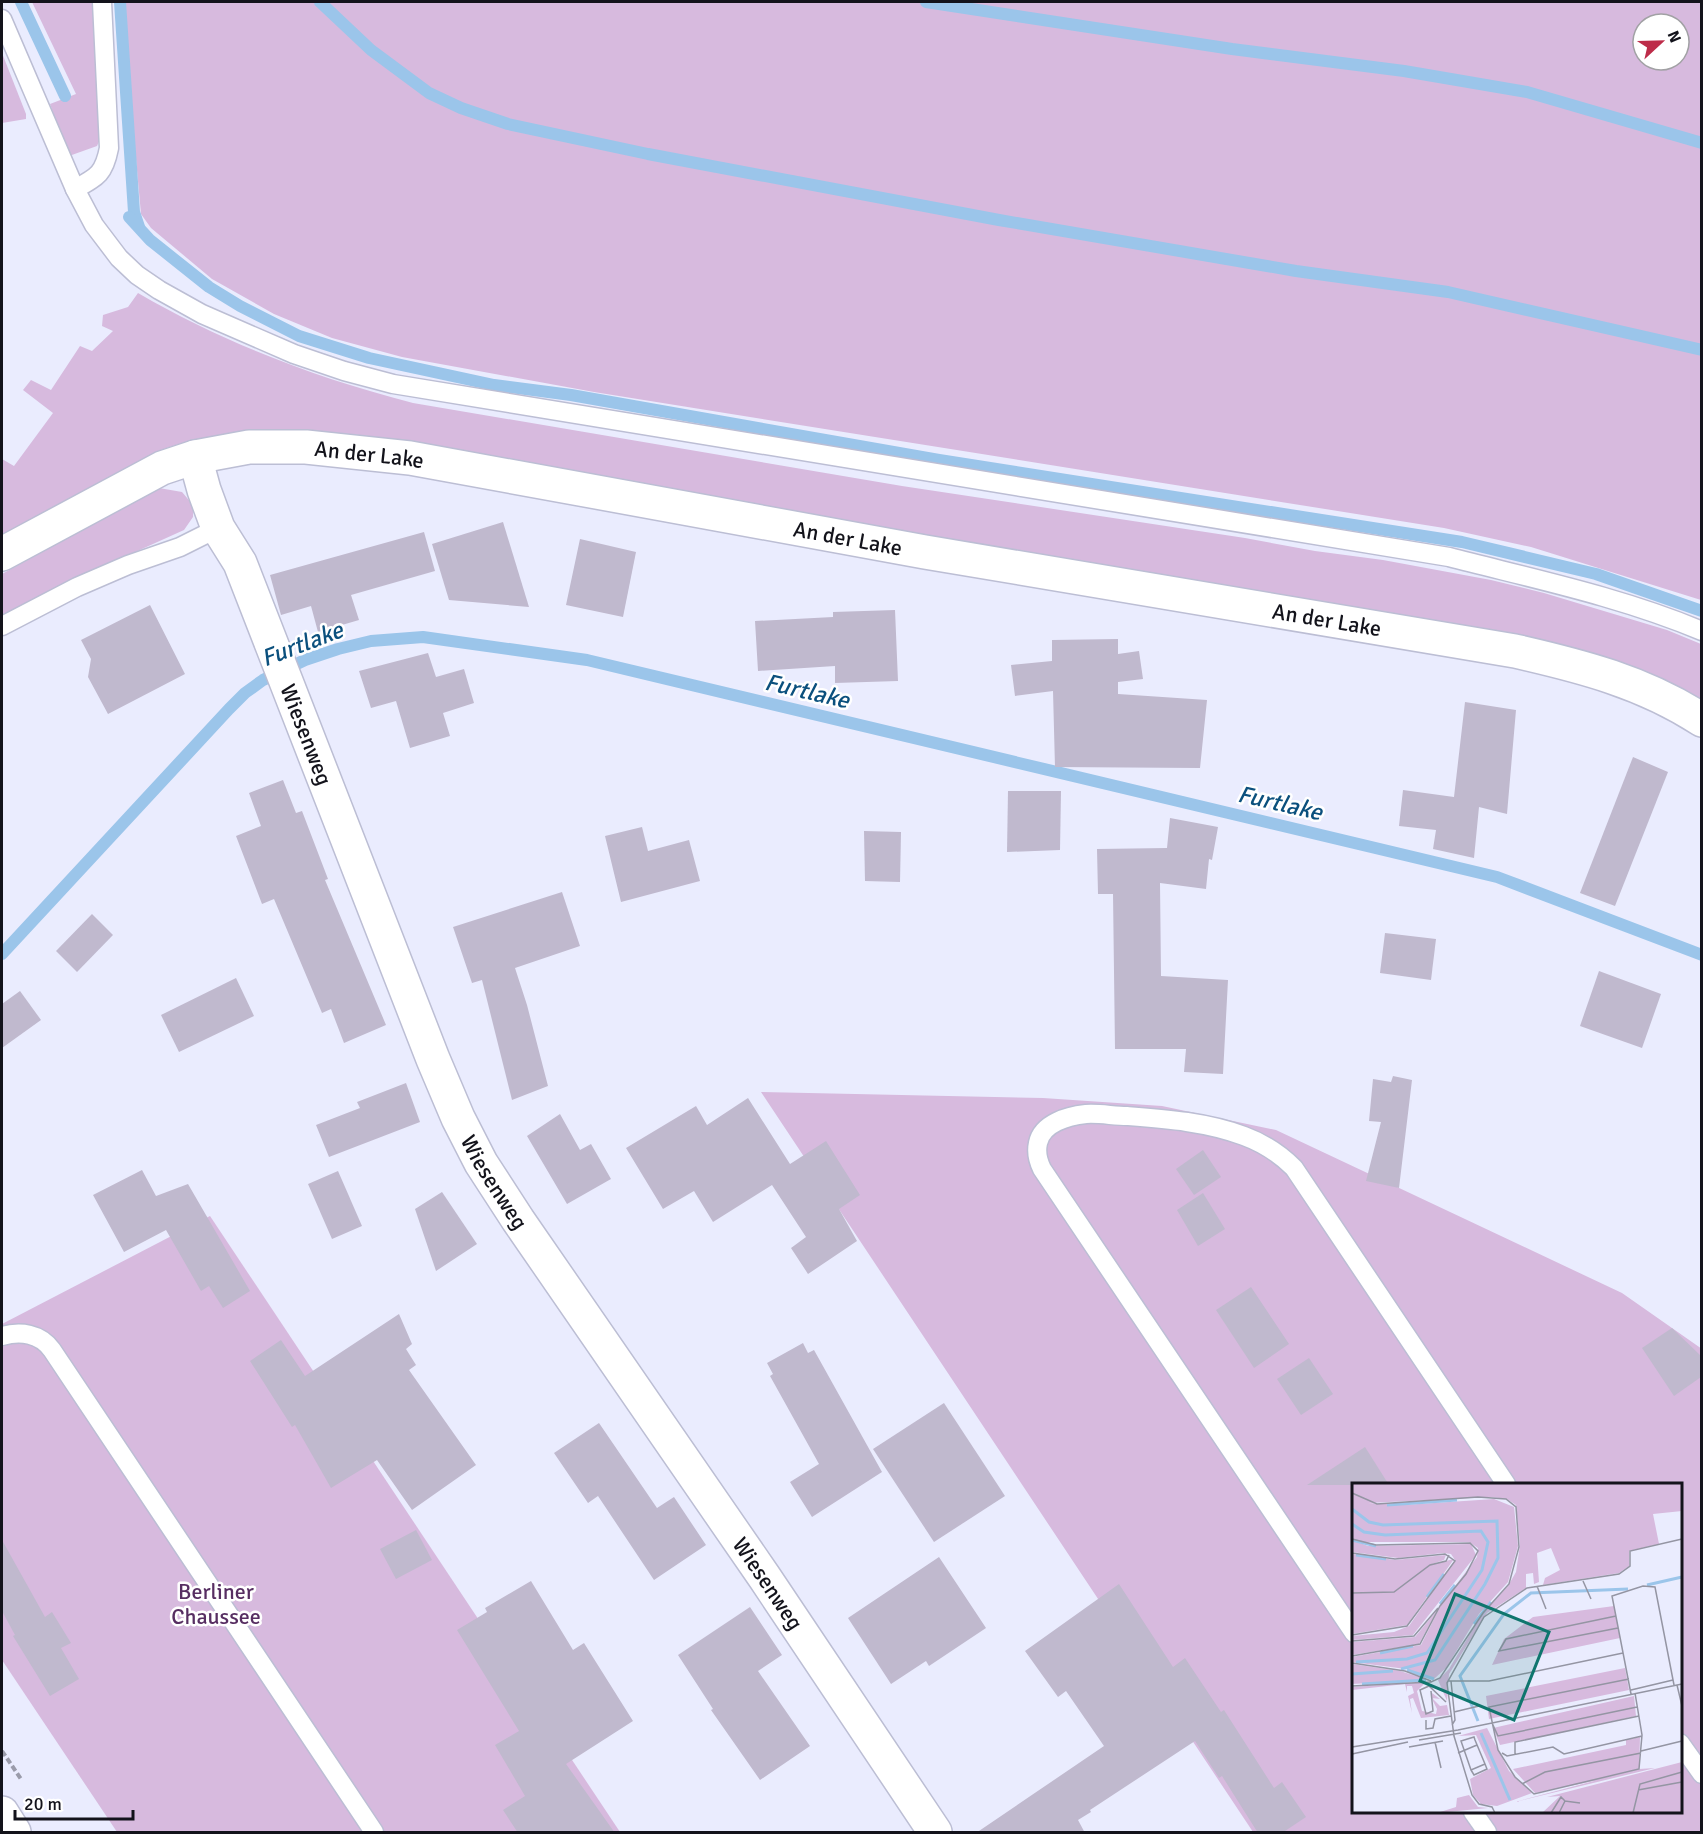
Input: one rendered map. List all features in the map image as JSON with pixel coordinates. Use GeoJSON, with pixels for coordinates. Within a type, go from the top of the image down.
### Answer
{"type":"FeatureCollection","features":[{"type":"Feature","properties":{"kind":"street","name":"An der Lake"},"geometry":{"type":"LineString","coordinates":[[2,554],[162,468],[195,457],[249,447],[306,447],[410,458],[925,552],[1515,651],[1616,677],[1655,693],[1701,720]]}},
{"type":"Feature","properties":{"kind":"street","name":"Wiesenweg"},"geometry":{"type":"LineString","coordinates":[[195,457],[218,528],[240,563],[433,1059],[458,1118],[482,1163],[525,1230],[765,1578],[935,1833]]}},
{"type":"Feature","properties":{"kind":"street"},"geometry":{"type":"LineString","coordinates":[[2,1813],[14,1833]]}},
{"type":"Feature","properties":{"kind":"lane"},"geometry":{"type":"LineString","coordinates":[[75,189],[95,178],[102,171],[109,148],[102,2]]}},
{"type":"Feature","properties":{"kind":"lane"},"geometry":{"type":"LineString","coordinates":[[2,19],[75,189],[94,225],[119,258],[159,290],[202,314],[294,354],[393,384],[1449,558],[1576,589],[1681,622],[1701,631]]}},
{"type":"Feature","properties":{"kind":"lane"},"geometry":{"type":"LineString","coordinates":[[2,626],[87,582],[180,547],[218,528]]}},
{"type":"Feature","properties":{"kind":"lane"},"geometry":{"type":"LineString","coordinates":[[1352,1632],[1042,1169],[1037,1148],[1039,1137],[1044,1130],[1057,1121],[1084,1114],[1160,1119],[1196,1123],[1227,1131],[1253,1140],[1280,1155],[1294,1168],[1505,1483]]}},
{"type":"Feature","properties":{"kind":"lane"},"geometry":{"type":"LineString","coordinates":[[2,1336],[15,1333],[32,1335],[45,1342],[52,1350],[374,1833]]}},
{"type":"Feature","properties":{"kind":"lane"},"geometry":{"type":"LineString","coordinates":[[1682,1746],[1701,1774]]}},
{"type":"Feature","properties":{"kind":"lane"},"geometry":{"type":"LineString","coordinates":[[1474,1813],[1488,1833]]}},
{"type":"Feature","properties":{"kind":"green space"},"geometry":{"type":"Polygon","coordinates":[[[32,2],[94,2],[102,135],[97,146],[69,156],[50,104],[76,94],[32,2]]]}},
{"type":"Feature","properties":{"kind":"green space"},"geometry":{"type":"Polygon","coordinates":[[[124,2],[1701,2],[1701,600],[1531,547],[1444,528],[594,392],[402,357],[332,338],[274,314],[212,279],[151,228],[141,214],[124,2]]]}},
{"type":"Feature","properties":{"kind":"green space"},"geometry":{"type":"Polygon","coordinates":[[[2,53],[26,114],[26,119],[2,123],[2,53]]]}},
{"type":"Feature","properties":{"kind":"green space"},"geometry":{"type":"Polygon","coordinates":[[[138,293],[204,328],[272,357],[342,382],[413,403],[902,486],[1383,560],[1491,580],[1544,593],[1667,630],[1701,644],[1701,704],[1140,577],[441,447],[359,435],[274,431],[232,434],[193,441],[156,452],[2,535],[2,459],[14,466],[53,413],[23,390],[31,380],[51,390],[80,346],[92,351],[113,331],[102,326],[103,315],[128,307],[138,293]]]}},
{"type":"Feature","properties":{"kind":"green space"},"geometry":{"type":"Polygon","coordinates":[[[159,488],[182,492],[193,505],[193,517],[184,530],[71,581],[2,617],[2,574],[159,488]]]}},
{"type":"Feature","properties":{"kind":"green space"},"geometry":{"type":"Polygon","coordinates":[[[761,1092],[1043,1098],[1162,1106],[1276,1130],[1622,1293],[1702,1349],[1701,1832],[1253,1832],[761,1092]]]}},
{"type":"Feature","properties":{"kind":"green space","name":"Berliner Chaussee"},"geometry":{"type":"Polygon","coordinates":[[[210,1216],[620,1832],[117,1832],[2,1660],[2,1324],[210,1216]]]}},
{"type":"Feature","properties":{"kind":"building"},"geometry":{"type":"Polygon","coordinates":[[[503,522],[529,607],[449,600],[432,544],[503,522]]]}},
{"type":"Feature","properties":{"kind":"building"},"geometry":{"type":"Polygon","coordinates":[[[424,532],[435,571],[351,595],[359,620],[318,632],[311,606],[281,615],[270,575],[424,532]]]}},
{"type":"Feature","properties":{"kind":"building"},"geometry":{"type":"Polygon","coordinates":[[[580,539],[636,552],[623,617],[566,605],[580,539]]]}},
{"type":"Feature","properties":{"kind":"building"},"geometry":{"type":"Polygon","coordinates":[[[150,605],[185,674],[108,714],[88,677],[91,659],[81,640],[150,605]]]}},
{"type":"Feature","properties":{"kind":"building"},"geometry":{"type":"Polygon","coordinates":[[[895,610],[898,681],[835,683],[835,666],[758,671],[755,621],[833,617],[833,612],[895,610]]]}},
{"type":"Feature","properties":{"kind":"building"},"geometry":{"type":"Polygon","coordinates":[[[1118,639],[1118,654],[1139,651],[1143,679],[1118,682],[1118,694],[1207,700],[1200,768],[1055,767],[1053,691],[1015,696],[1011,665],[1052,661],[1052,640],[1118,639]]]}},
{"type":"Feature","properties":{"kind":"building"},"geometry":{"type":"Polygon","coordinates":[[[428,653],[436,677],[464,669],[474,703],[443,713],[450,736],[410,748],[396,701],[371,708],[359,671],[428,653]]]}},
{"type":"Feature","properties":{"kind":"building"},"geometry":{"type":"Polygon","coordinates":[[[1465,702],[1516,710],[1507,814],[1479,807],[1474,858],[1433,849],[1436,830],[1399,826],[1403,790],[1454,797],[1465,702]]]}},
{"type":"Feature","properties":{"kind":"building"},"geometry":{"type":"Polygon","coordinates":[[[1633,757],[1668,772],[1615,906],[1580,893],[1633,757]]]}},
{"type":"Feature","properties":{"kind":"building"},"geometry":{"type":"Polygon","coordinates":[[[283,780],[296,813],[302,811],[328,879],[325,880],[386,1025],[344,1043],[331,1009],[322,1013],[274,899],[262,904],[236,836],[261,826],[249,793],[283,780]]]}},
{"type":"Feature","properties":{"kind":"building"},"geometry":{"type":"Polygon","coordinates":[[[1008,791],[1061,791],[1060,850],[1007,852],[1008,791]]]}},
{"type":"Feature","properties":{"kind":"building"},"geometry":{"type":"Polygon","coordinates":[[[1170,818],[1218,827],[1212,860],[1209,859],[1206,889],[1160,883],[1161,976],[1228,980],[1223,1074],[1184,1072],[1186,1049],[1115,1049],[1113,894],[1098,894],[1097,849],[1167,848],[1170,818]]]}},
{"type":"Feature","properties":{"kind":"building"},"geometry":{"type":"Polygon","coordinates":[[[642,827],[648,851],[689,840],[700,881],[621,902],[605,836],[642,827]]]}},
{"type":"Feature","properties":{"kind":"building"},"geometry":{"type":"Polygon","coordinates":[[[864,831],[901,832],[900,882],[865,881],[864,831]]]}},
{"type":"Feature","properties":{"kind":"building"},"geometry":{"type":"Polygon","coordinates":[[[562,892],[580,946],[515,968],[548,1086],[512,1100],[482,980],[472,983],[453,927],[562,892]]]}},
{"type":"Feature","properties":{"kind":"building"},"geometry":{"type":"Polygon","coordinates":[[[92,914],[113,935],[77,972],[56,951],[92,914]]]}},
{"type":"Feature","properties":{"kind":"building"},"geometry":{"type":"Polygon","coordinates":[[[1385,933],[1436,939],[1431,980],[1380,973],[1385,933]]]}},
{"type":"Feature","properties":{"kind":"building"},"geometry":{"type":"Polygon","coordinates":[[[1599,971],[1661,994],[1642,1048],[1580,1026],[1599,971]]]}},
{"type":"Feature","properties":{"kind":"building"},"geometry":{"type":"Polygon","coordinates":[[[236,978],[254,1016],[179,1052],[161,1015],[236,978]]]}},
{"type":"Feature","properties":{"kind":"building"},"geometry":{"type":"Polygon","coordinates":[[[20,991],[41,1020],[2,1048],[2,1004],[20,991]]]}},
{"type":"Feature","properties":{"kind":"building"},"geometry":{"type":"Polygon","coordinates":[[[1393,1076],[1412,1080],[1399,1188],[1366,1181],[1381,1122],[1369,1121],[1373,1079],[1391,1082],[1393,1076]]]}},
{"type":"Feature","properties":{"kind":"building"},"geometry":{"type":"Polygon","coordinates":[[[406,1083],[420,1122],[329,1157],[316,1125],[360,1108],[357,1102],[406,1083]]]}},
{"type":"Feature","properties":{"kind":"building"},"geometry":{"type":"Polygon","coordinates":[[[748,1098],[790,1164],[826,1141],[860,1195],[839,1209],[857,1241],[808,1274],[791,1248],[806,1237],[772,1185],[713,1222],[694,1191],[663,1209],[626,1148],[696,1106],[707,1125],[748,1098]]]}},
{"type":"Feature","properties":{"kind":"building"},"geometry":{"type":"Polygon","coordinates":[[[560,1114],[580,1150],[591,1144],[611,1179],[567,1204],[527,1136],[560,1114]]]}},
{"type":"Feature","properties":{"kind":"building"},"geometry":{"type":"Polygon","coordinates":[[[1203,1150],[1221,1177],[1194,1195],[1176,1169],[1203,1150]]]}},
{"type":"Feature","properties":{"kind":"building"},"geometry":{"type":"Polygon","coordinates":[[[142,1170],[156,1196],[188,1184],[250,1291],[223,1308],[209,1286],[201,1291],[166,1230],[124,1252],[93,1195],[142,1170]]]}},
{"type":"Feature","properties":{"kind":"building"},"geometry":{"type":"Polygon","coordinates":[[[338,1171],[362,1226],[332,1239],[308,1184],[338,1171]]]}},
{"type":"Feature","properties":{"kind":"building"},"geometry":{"type":"Polygon","coordinates":[[[442,1192],[477,1244],[436,1271],[415,1209],[442,1192]]]}},
{"type":"Feature","properties":{"kind":"building"},"geometry":{"type":"Polygon","coordinates":[[[1203,1193],[1225,1229],[1198,1246],[1177,1210],[1203,1193]]]}},
{"type":"Feature","properties":{"kind":"building"},"geometry":{"type":"Polygon","coordinates":[[[1251,1287],[1289,1344],[1254,1368],[1216,1310],[1251,1287]]]}},
{"type":"Feature","properties":{"kind":"building"},"geometry":{"type":"Polygon","coordinates":[[[399,1314],[412,1344],[406,1349],[416,1365],[409,1370],[476,1465],[412,1510],[377,1460],[331,1488],[295,1425],[292,1427],[250,1361],[281,1340],[305,1376],[399,1314]]]}},
{"type":"Feature","properties":{"kind":"building"},"geometry":{"type":"Polygon","coordinates":[[[1672,1328],[1701,1356],[1701,1377],[1674,1396],[1642,1348],[1672,1328]]]}},
{"type":"Feature","properties":{"kind":"building"},"geometry":{"type":"Polygon","coordinates":[[[803,1343],[808,1353],[814,1350],[882,1472],[812,1517],[790,1482],[819,1464],[770,1376],[773,1374],[767,1363],[803,1343]]]}},
{"type":"Feature","properties":{"kind":"building"},"geometry":{"type":"Polygon","coordinates":[[[1309,1358],[1333,1394],[1301,1415],[1277,1379],[1309,1358]]]}},
{"type":"Feature","properties":{"kind":"building"},"geometry":{"type":"Polygon","coordinates":[[[944,1403],[1005,1496],[934,1542],[873,1449],[944,1403]]]}},
{"type":"Feature","properties":{"kind":"building"},"geometry":{"type":"Polygon","coordinates":[[[599,1423],[657,1508],[674,1497],[706,1545],[654,1580],[598,1496],[588,1503],[554,1453],[599,1423]]]}},
{"type":"Feature","properties":{"kind":"building"},"geometry":{"type":"Polygon","coordinates":[[[1365,1447],[1388,1483],[1352,1483],[1352,1485],[1307,1485],[1365,1447]]]}},
{"type":"Feature","properties":{"kind":"building"},"geometry":{"type":"Polygon","coordinates":[[[416,1530],[432,1560],[396,1579],[380,1549],[416,1530]]]}},
{"type":"Feature","properties":{"kind":"building"},"geometry":{"type":"Polygon","coordinates":[[[2,1540],[45,1617],[52,1612],[71,1643],[61,1648],[79,1679],[50,1696],[13,1636],[15,1635],[2,1611],[2,1540]]]}},
{"type":"Feature","properties":{"kind":"building"},"geometry":{"type":"Polygon","coordinates":[[[939,1557],[986,1628],[929,1666],[926,1661],[891,1684],[848,1618],[939,1557]]]}},
{"type":"Feature","properties":{"kind":"building"},"geometry":{"type":"Polygon","coordinates":[[[531,1581],[573,1650],[584,1643],[633,1721],[566,1764],[615,1833],[518,1833],[503,1810],[525,1796],[495,1745],[519,1731],[457,1630],[487,1612],[485,1608],[531,1581]]]}},
{"type":"Feature","properties":{"kind":"building"},"geometry":{"type":"Polygon","coordinates":[[[1119,1584],[1173,1667],[1185,1658],[1221,1712],[1224,1710],[1274,1788],[1282,1782],[1306,1817],[1282,1833],[1258,1833],[1222,1776],[1219,1778],[1195,1741],[1078,1820],[1085,1833],[976,1833],[1104,1746],[1066,1691],[1058,1697],[1025,1651],[1119,1584]]]}},
{"type":"Feature","properties":{"kind":"building"},"geometry":{"type":"Polygon","coordinates":[[[750,1607],[782,1655],[758,1671],[810,1746],[760,1780],[711,1710],[713,1709],[678,1655],[750,1607]]]}},
{"type":"Feature","properties":{"kind":"waterway"},"geometry":{"type":"LineString","coordinates":[[21,2],[65,96]]}},
{"type":"Feature","properties":{"kind":"waterway"},"geometry":{"type":"LineString","coordinates":[[120,2],[134,212],[139,227]]}},
{"type":"Feature","properties":{"kind":"waterway"},"geometry":{"type":"LineString","coordinates":[[320,2],[371,50],[429,93],[461,108],[508,124],[648,154],[999,220],[1296,271],[1448,292],[1702,350]]}},
{"type":"Feature","properties":{"kind":"waterway"},"geometry":{"type":"LineString","coordinates":[[926,2],[1232,49],[1404,71],[1527,92],[1702,143]]}},
{"type":"Feature","properties":{"kind":"waterway"},"geometry":{"type":"LineString","coordinates":[[129,217],[150,240],[209,287],[240,306],[299,336],[369,358],[494,385],[571,395],[939,460],[1462,542],[1596,574],[1702,611]]}},
{"type":"Feature","properties":{"kind":"waterway","name":"Furtlake"},"geometry":{"type":"LineString","coordinates":[[2,954],[245,693],[263,680],[305,660],[338,649],[371,641],[423,637],[587,660],[1497,877],[1702,955]]}}]}
